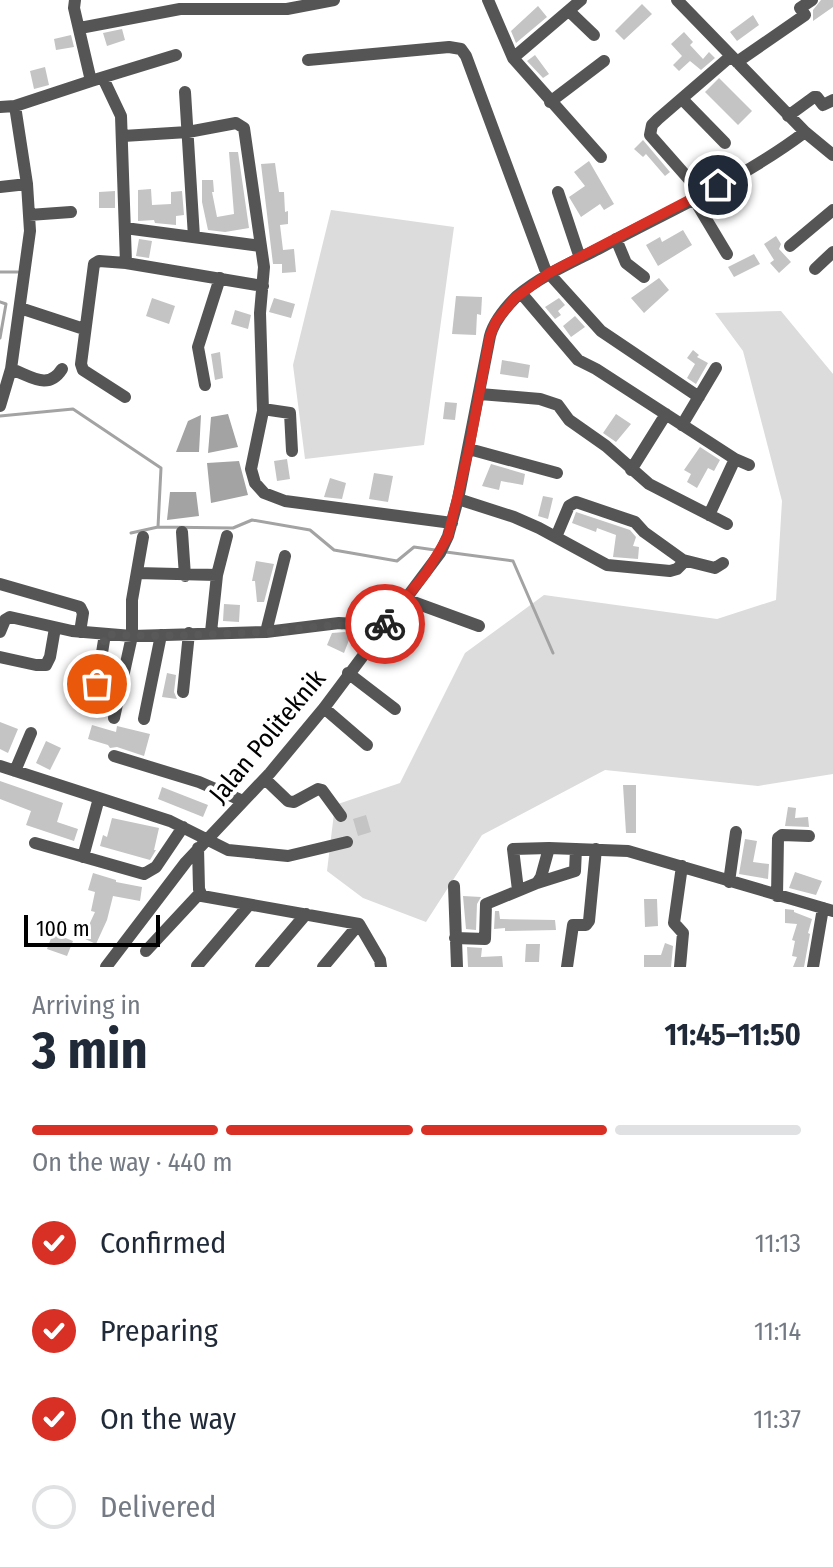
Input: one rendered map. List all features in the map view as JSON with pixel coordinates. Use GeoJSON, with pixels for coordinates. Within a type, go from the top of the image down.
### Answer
{"type":"FeatureCollection","features":[{"type":"Feature","properties":{"kind":"street"},"geometry":{"type":"LineString","coordinates":[[75,0],[74,8],[97,80],[121,116],[126,263]]}},
{"type":"Feature","properties":{"kind":"street"},"geometry":{"type":"LineString","coordinates":[[80,28],[199,4],[287,9],[334,0]]}},
{"type":"Feature","properties":{"kind":"street"},"geometry":{"type":"LineString","coordinates":[[488,0],[513,58],[601,157]]}},
{"type":"Feature","properties":{"kind":"street"},"geometry":{"type":"LineString","coordinates":[[513,58],[581,0]]}},
{"type":"Feature","properties":{"kind":"street"},"geometry":{"type":"LineString","coordinates":[[677,0],[788,116],[833,155]]}},
{"type":"Feature","properties":{"kind":"street"},"geometry":{"type":"LineString","coordinates":[[727,254],[698,196],[650,135],[652,125],[734,59],[805,15],[800,8],[812,0]]}},
{"type":"Feature","properties":{"kind":"street"},"geometry":{"type":"LineString","coordinates":[[569,11],[594,35]]}},
{"type":"Feature","properties":{"kind":"street"},"geometry":{"type":"LineString","coordinates":[[308,60],[449,47],[461,49],[541,263],[601,331],[699,397]]}},
{"type":"Feature","properties":{"kind":"street"},"geometry":{"type":"LineString","coordinates":[[0,107],[15,106],[73,89],[176,55]]}},
{"type":"Feature","properties":{"kind":"street"},"geometry":{"type":"LineString","coordinates":[[550,102],[604,61]]}},
{"type":"Feature","properties":{"kind":"street"},"geometry":{"type":"LineString","coordinates":[[185,92],[194,237]]}},
{"type":"Feature","properties":{"kind":"street"},"geometry":{"type":"LineString","coordinates":[[788,116],[814,97],[823,105],[833,100]]}},
{"type":"Feature","properties":{"kind":"street"},"geometry":{"type":"LineString","coordinates":[[682,99],[725,143]]}},
{"type":"Feature","properties":{"kind":"street"},"geometry":{"type":"LineString","coordinates":[[0,406],[11,369],[7,337],[20,308],[28,251],[27,184],[15,106]]}},
{"type":"Feature","properties":{"kind":"street"},"geometry":{"type":"LineString","coordinates":[[123,136],[188,132],[236,123],[244,128],[261,246],[263,286],[260,313],[263,411],[251,460],[252,476],[264,493],[292,501],[452,523]]}},
{"type":"Feature","properties":{"kind":"street","name":"Jalan Politeknik"},"geometry":{"type":"LineString","coordinates":[[106,967],[202,844],[265,779],[324,708],[441,551],[458,499],[492,329],[508,307],[521,293],[549,273],[698,196],[782,149],[805,132]]}},
{"type":"Feature","properties":{"kind":"street"},"geometry":{"type":"LineString","coordinates":[[0,187],[27,184]]}},
{"type":"Feature","properties":{"kind":"street"},"geometry":{"type":"LineString","coordinates":[[558,192],[580,258]]}},
{"type":"Feature","properties":{"kind":"street"},"geometry":{"type":"LineString","coordinates":[[790,246],[833,210]]}},
{"type":"Feature","properties":{"kind":"street"},"geometry":{"type":"LineString","coordinates":[[29,215],[71,212]]}},
{"type":"Feature","properties":{"kind":"street"},"geometry":{"type":"LineString","coordinates":[[125,228],[261,246]]}},
{"type":"Feature","properties":{"kind":"street"},"geometry":{"type":"LineString","coordinates":[[616,239],[626,263],[644,277]]}},
{"type":"Feature","properties":{"kind":"street"},"geometry":{"type":"LineString","coordinates":[[815,269],[833,252]]}},
{"type":"Feature","properties":{"kind":"street"},"geometry":{"type":"LineString","coordinates":[[125,397],[82,368],[84,329],[95,263],[126,263],[263,286]]}},
{"type":"Feature","properties":{"kind":"street"},"geometry":{"type":"LineString","coordinates":[[205,385],[198,347],[220,278]]}},
{"type":"Feature","properties":{"kind":"street"},"geometry":{"type":"LineString","coordinates":[[521,293],[578,360],[749,465]]}},
{"type":"Feature","properties":{"kind":"street"},"geometry":{"type":"LineString","coordinates":[[20,308],[84,329]]}},
{"type":"Feature","properties":{"kind":"street"},"geometry":{"type":"LineString","coordinates":[[682,425],[716,368]]}},
{"type":"Feature","properties":{"kind":"street"},"geometry":{"type":"LineString","coordinates":[[11,369],[46,382],[53,380],[62,369]]}},
{"type":"Feature","properties":{"kind":"street"},"geometry":{"type":"LineString","coordinates":[[480,394],[540,399],[558,405],[569,420],[606,446],[649,484],[727,524]]}},
{"type":"Feature","properties":{"kind":"street"},"geometry":{"type":"LineString","coordinates":[[263,411],[290,413],[292,451]]}},
{"type":"Feature","properties":{"kind":"street"},"geometry":{"type":"LineString","coordinates":[[631,470],[666,414]]}},
{"type":"Feature","properties":{"kind":"street"},"geometry":{"type":"LineString","coordinates":[[469,449],[557,473]]}},
{"type":"Feature","properties":{"kind":"street"},"geometry":{"type":"LineString","coordinates":[[709,515],[735,459]]}},
{"type":"Feature","properties":{"kind":"street"},"geometry":{"type":"LineString","coordinates":[[458,499],[514,517],[607,565],[670,571],[685,561]]}},
{"type":"Feature","properties":{"kind":"street"},"geometry":{"type":"LineString","coordinates":[[556,537],[569,506],[576,502],[635,522],[685,561],[715,568],[723,563]]}},
{"type":"Feature","properties":{"kind":"street"},"geometry":{"type":"LineString","coordinates":[[182,532],[185,576]]}},
{"type":"Feature","properties":{"kind":"street"},"geometry":{"type":"LineString","coordinates":[[211,632],[217,575],[227,536]]}},
{"type":"Feature","properties":{"kind":"street"},"geometry":{"type":"LineString","coordinates":[[114,718],[132,636],[132,600],[143,537]]}},
{"type":"Feature","properties":{"kind":"street"},"geometry":{"type":"LineString","coordinates":[[266,632],[285,556]]}},
{"type":"Feature","properties":{"kind":"street"},"geometry":{"type":"LineString","coordinates":[[137,573],[217,575]]}},
{"type":"Feature","properties":{"kind":"street"},"geometry":{"type":"LineString","coordinates":[[0,584],[80,607],[83,613],[80,632]]}},
{"type":"Feature","properties":{"kind":"street"},"geometry":{"type":"LineString","coordinates":[[405,599],[479,626]]}},
{"type":"Feature","properties":{"kind":"street"},"geometry":{"type":"LineString","coordinates":[[0,632],[6,618],[80,632],[132,636],[266,632],[339,623],[381,630]]}},
{"type":"Feature","properties":{"kind":"street"},"geometry":{"type":"LineString","coordinates":[[0,657],[46,665],[55,628]]}},
{"type":"Feature","properties":{"kind":"street"},"geometry":{"type":"LineString","coordinates":[[183,692],[189,633]]}},
{"type":"Feature","properties":{"kind":"street"},"geometry":{"type":"LineString","coordinates":[[93,709],[105,634]]}},
{"type":"Feature","properties":{"kind":"street"},"geometry":{"type":"LineString","coordinates":[[144,719],[161,635]]}},
{"type":"Feature","properties":{"kind":"street"},"geometry":{"type":"LineString","coordinates":[[348,673],[395,709]]}},
{"type":"Feature","properties":{"kind":"street"},"geometry":{"type":"LineString","coordinates":[[324,708],[367,745]]}},
{"type":"Feature","properties":{"kind":"street"},"geometry":{"type":"LineString","coordinates":[[15,771],[31,733]]}},
{"type":"Feature","properties":{"kind":"street"},"geometry":{"type":"LineString","coordinates":[[114,756],[199,782],[243,801]]}},
{"type":"Feature","properties":{"kind":"street"},"geometry":{"type":"LineString","coordinates":[[0,766],[183,827],[202,844],[228,850],[270,856],[309,853],[347,842]]}},
{"type":"Feature","properties":{"kind":"street"},"geometry":{"type":"LineString","coordinates":[[265,779],[288,801],[294,802],[318,789],[322,790],[341,816]]}},
{"type":"Feature","properties":{"kind":"street"},"geometry":{"type":"LineString","coordinates":[[83,857],[99,798]]}},
{"type":"Feature","properties":{"kind":"street"},"geometry":{"type":"LineString","coordinates":[[35,843],[147,873],[156,867],[183,827]]}},
{"type":"Feature","properties":{"kind":"street"},"geometry":{"type":"LineString","coordinates":[[729,882],[736,832]]}},
{"type":"Feature","properties":{"kind":"street"},"geometry":{"type":"LineString","coordinates":[[777,896],[778,837],[809,836]]}},
{"type":"Feature","properties":{"kind":"street"},"geometry":{"type":"LineString","coordinates":[[146,951],[200,893],[202,844]]}},
{"type":"Feature","properties":{"kind":"street"},"geometry":{"type":"LineString","coordinates":[[537,883],[549,848]]}},
{"type":"Feature","properties":{"kind":"street"},"geometry":{"type":"LineString","coordinates":[[518,890],[513,849],[628,851],[828,910],[813,967]]}},
{"type":"Feature","properties":{"kind":"street"},"geometry":{"type":"LineString","coordinates":[[455,938],[485,939],[486,904],[537,883],[573,873],[576,849]]}},
{"type":"Feature","properties":{"kind":"street"},"geometry":{"type":"LineString","coordinates":[[567,967],[573,925],[585,925],[589,921],[596,849]]}},
{"type":"Feature","properties":{"kind":"street"},"geometry":{"type":"LineString","coordinates":[[680,967],[683,933],[674,923],[682,866]]}},
{"type":"Feature","properties":{"kind":"street"},"geometry":{"type":"LineString","coordinates":[[454,886],[457,967]]}},
{"type":"Feature","properties":{"kind":"street"},"geometry":{"type":"LineString","coordinates":[[200,893],[207,898],[248,906],[359,924],[373,946],[381,967]]}},
{"type":"Feature","properties":{"kind":"street"},"geometry":{"type":"LineString","coordinates":[[197,966],[248,906]]}},
{"type":"Feature","properties":{"kind":"street"},"geometry":{"type":"LineString","coordinates":[[261,967],[306,914]]}},
{"type":"Feature","properties":{"kind":"street"},"geometry":{"type":"LineString","coordinates":[[323,967],[359,924]]}},
{"type":"Feature","properties":{"kind":"shaded area"},"geometry":{"type":"Polygon","coordinates":[[[331,210],[454,227],[424,445],[305,459],[293,365],[331,210]]]}},
{"type":"Feature","properties":{"kind":"shaded area"},"geometry":{"type":"Polygon","coordinates":[[[781,311],[833,374],[833,774],[758,786],[605,770],[482,835],[426,922],[363,898],[327,871],[335,805],[400,783],[465,653],[544,595],[717,619],[776,600],[782,501],[743,351],[715,313],[781,311]]]}},
{"type":"Feature","properties":{"kind":"shaded area"},"geometry":{"type":"Polygon","coordinates":[[[228,414],[238,447],[208,453],[211,417],[228,414]]]}},
{"type":"Feature","properties":{"kind":"shaded area"},"geometry":{"type":"Polygon","coordinates":[[[201,415],[199,452],[176,452],[188,421],[201,415]]]}},
{"type":"Feature","properties":{"kind":"shaded area"},"geometry":{"type":"Polygon","coordinates":[[[239,461],[248,495],[211,503],[207,463],[239,461]]]}},
{"type":"Feature","properties":{"kind":"shaded area"},"geometry":{"type":"Polygon","coordinates":[[[170,492],[196,492],[199,516],[167,520],[170,492]]]}},
{"type":"Feature","properties":{"kind":"building"},"geometry":{"type":"Polygon","coordinates":[[[821,0],[833,0],[833,7],[813,21],[813,10],[821,0]]]}},
{"type":"Feature","properties":{"kind":"building"},"geometry":{"type":"Polygon","coordinates":[[[642,4],[652,14],[624,40],[615,31],[642,4]]]}},
{"type":"Feature","properties":{"kind":"building"},"geometry":{"type":"Polygon","coordinates":[[[538,6],[547,17],[516,43],[511,31],[538,6]]]}},
{"type":"Feature","properties":{"kind":"building"},"geometry":{"type":"Polygon","coordinates":[[[753,15],[759,25],[737,41],[730,32],[753,15]]]}},
{"type":"Feature","properties":{"kind":"building"},"geometry":{"type":"Polygon","coordinates":[[[122,29],[125,40],[107,46],[103,33],[122,29]]]}},
{"type":"Feature","properties":{"kind":"building"},"geometry":{"type":"Polygon","coordinates":[[[684,32],[693,42],[690,45],[703,59],[709,52],[715,58],[701,70],[690,61],[679,71],[673,65],[682,56],[671,44],[684,32]]]}},
{"type":"Feature","properties":{"kind":"building"},"geometry":{"type":"Polygon","coordinates":[[[71,35],[74,47],[56,50],[54,39],[71,35]]]}},
{"type":"Feature","properties":{"kind":"building"},"geometry":{"type":"Polygon","coordinates":[[[535,55],[549,74],[543,78],[527,61],[535,55]]]}},
{"type":"Feature","properties":{"kind":"building"},"geometry":{"type":"Polygon","coordinates":[[[45,67],[49,85],[34,89],[30,71],[45,67]]]}},
{"type":"Feature","properties":{"kind":"building"},"geometry":{"type":"Polygon","coordinates":[[[719,78],[752,111],[738,125],[705,92],[719,78]]]}},
{"type":"Feature","properties":{"kind":"building"},"geometry":{"type":"Polygon","coordinates":[[[643,140],[670,172],[665,176],[646,154],[643,157],[634,149],[643,140]]]}},
{"type":"Feature","properties":{"kind":"building"},"geometry":{"type":"Polygon","coordinates":[[[229,152],[238,152],[249,228],[225,232],[208,230],[202,202],[202,180],[213,180],[217,217],[234,214],[229,152]]]}},
{"type":"Feature","properties":{"kind":"building"},"geometry":{"type":"Polygon","coordinates":[[[589,161],[614,204],[604,210],[600,204],[581,217],[569,197],[585,186],[574,172],[589,161]]]}},
{"type":"Feature","properties":{"kind":"building"},"geometry":{"type":"Polygon","coordinates":[[[275,163],[279,192],[284,192],[285,212],[288,211],[288,224],[280,225],[283,250],[294,249],[296,272],[282,273],[282,264],[273,264],[261,164],[275,163]]]}},
{"type":"Feature","properties":{"kind":"building"},"geometry":{"type":"Polygon","coordinates":[[[151,189],[152,205],[171,204],[171,192],[182,191],[184,215],[176,216],[176,225],[155,223],[154,220],[138,221],[138,190],[151,189]]]}},
{"type":"Feature","properties":{"kind":"building"},"geometry":{"type":"Polygon","coordinates":[[[115,191],[115,208],[99,208],[99,192],[115,191]]]}},
{"type":"Feature","properties":{"kind":"building"},"geometry":{"type":"Polygon","coordinates":[[[683,230],[692,245],[658,266],[646,245],[660,237],[662,242],[683,230]]]}},
{"type":"Feature","properties":{"kind":"building"},"geometry":{"type":"Polygon","coordinates":[[[776,236],[781,244],[779,249],[791,262],[779,273],[770,263],[774,260],[764,244],[776,236]]]}},
{"type":"Feature","properties":{"kind":"building"},"geometry":{"type":"Polygon","coordinates":[[[139,239],[152,241],[149,258],[136,256],[139,239]]]}},
{"type":"Feature","properties":{"kind":"building"},"geometry":{"type":"Polygon","coordinates":[[[754,254],[760,264],[734,277],[728,267],[754,254]]]}},
{"type":"Feature","properties":{"kind":"building"},"geometry":{"type":"Polygon","coordinates":[[[659,278],[669,290],[644,313],[631,298],[659,278]]]}},
{"type":"Feature","properties":{"kind":"building"},"geometry":{"type":"Polygon","coordinates":[[[456,296],[482,297],[476,335],[452,334],[456,296]]]}},
{"type":"Feature","properties":{"kind":"building"},"geometry":{"type":"Polygon","coordinates":[[[152,298],[175,306],[169,324],[146,316],[152,298]]]}},
{"type":"Feature","properties":{"kind":"building"},"geometry":{"type":"Polygon","coordinates":[[[274,298],[295,304],[291,318],[269,312],[274,298]]]}},
{"type":"Feature","properties":{"kind":"building"},"geometry":{"type":"Polygon","coordinates":[[[559,298],[565,305],[558,311],[561,315],[555,319],[545,307],[559,298]]]}},
{"type":"Feature","properties":{"kind":"building"},"geometry":{"type":"Polygon","coordinates":[[[235,310],[251,315],[248,329],[231,324],[235,310]]]}},
{"type":"Feature","properties":{"kind":"building"},"geometry":{"type":"Polygon","coordinates":[[[575,316],[585,327],[571,337],[563,326],[575,316]]]}},
{"type":"Feature","properties":{"kind":"building"},"geometry":{"type":"Polygon","coordinates":[[[693,350],[699,355],[697,357],[708,363],[696,384],[687,378],[695,364],[687,358],[693,350]]]}},
{"type":"Feature","properties":{"kind":"building"},"geometry":{"type":"Polygon","coordinates":[[[220,352],[223,378],[215,380],[211,354],[220,352]]]}},
{"type":"Feature","properties":{"kind":"building"},"geometry":{"type":"Polygon","coordinates":[[[502,360],[530,365],[528,378],[500,374],[502,360]]]}},
{"type":"Feature","properties":{"kind":"building"},"geometry":{"type":"Polygon","coordinates":[[[445,402],[457,403],[455,420],[443,419],[445,402]]]}},
{"type":"Feature","properties":{"kind":"building"},"geometry":{"type":"Polygon","coordinates":[[[616,414],[631,424],[616,442],[603,433],[616,414]]]}},
{"type":"Feature","properties":{"kind":"building"},"geometry":{"type":"Polygon","coordinates":[[[700,447],[720,460],[714,471],[708,468],[697,488],[687,482],[691,474],[684,470],[700,447]]]}},
{"type":"Feature","properties":{"kind":"building"},"geometry":{"type":"Polygon","coordinates":[[[287,459],[290,479],[277,481],[274,461],[287,459]]]}},
{"type":"Feature","properties":{"kind":"building"},"geometry":{"type":"Polygon","coordinates":[[[491,464],[525,474],[523,485],[501,481],[499,490],[482,486],[491,464]]]}},
{"type":"Feature","properties":{"kind":"building"},"geometry":{"type":"Polygon","coordinates":[[[374,473],[393,476],[388,502],[369,499],[374,473]]]}},
{"type":"Feature","properties":{"kind":"building"},"geometry":{"type":"Polygon","coordinates":[[[330,478],[346,483],[342,499],[324,497],[330,478]]]}},
{"type":"Feature","properties":{"kind":"building"},"geometry":{"type":"Polygon","coordinates":[[[543,496],[553,498],[548,519],[538,516],[543,496]]]}},
{"type":"Feature","properties":{"kind":"building"},"geometry":{"type":"Polygon","coordinates":[[[576,512],[630,530],[636,537],[633,546],[639,547],[638,559],[613,557],[616,535],[572,523],[576,512]]]}},
{"type":"Feature","properties":{"kind":"building"},"geometry":{"type":"Polygon","coordinates":[[[256,561],[274,564],[264,602],[257,602],[255,581],[252,581],[256,561]]]}},
{"type":"Feature","properties":{"kind":"building"},"geometry":{"type":"Polygon","coordinates":[[[224,604],[240,605],[239,622],[223,621],[224,604]]]}},
{"type":"Feature","properties":{"kind":"building"},"geometry":{"type":"Polygon","coordinates":[[[332,633],[351,635],[344,653],[327,645],[332,633]]]}},
{"type":"Feature","properties":{"kind":"building"},"geometry":{"type":"Polygon","coordinates":[[[167,673],[176,675],[174,692],[177,699],[162,697],[167,673]]]}},
{"type":"Feature","properties":{"kind":"building"},"geometry":{"type":"Polygon","coordinates":[[[0,722],[18,729],[8,753],[0,749],[0,722]]]}},
{"type":"Feature","properties":{"kind":"building"},"geometry":{"type":"Polygon","coordinates":[[[92,725],[116,732],[117,726],[150,734],[144,756],[88,739],[92,725]]]}},
{"type":"Feature","properties":{"kind":"building"},"geometry":{"type":"Polygon","coordinates":[[[46,741],[61,748],[50,770],[36,763],[46,741]]]}},
{"type":"Feature","properties":{"kind":"building"},"geometry":{"type":"Polygon","coordinates":[[[0,781],[63,803],[57,822],[78,829],[74,841],[26,825],[31,811],[0,799],[0,781]]]}},
{"type":"Feature","properties":{"kind":"building"},"geometry":{"type":"Polygon","coordinates":[[[623,785],[636,785],[636,833],[626,833],[623,785]]]}},
{"type":"Feature","properties":{"kind":"building"},"geometry":{"type":"Polygon","coordinates":[[[162,787],[208,805],[203,817],[158,799],[162,787]]]}},
{"type":"Feature","properties":{"kind":"building"},"geometry":{"type":"Polygon","coordinates":[[[788,807],[796,808],[795,818],[808,817],[809,827],[785,826],[788,807]]]}},
{"type":"Feature","properties":{"kind":"building"},"geometry":{"type":"Polygon","coordinates":[[[366,815],[371,832],[358,836],[353,819],[366,815]]]}},
{"type":"Feature","properties":{"kind":"building"},"geometry":{"type":"Polygon","coordinates":[[[112,818],[159,828],[156,850],[150,860],[100,846],[103,835],[107,837],[112,818]]]}},
{"type":"Feature","properties":{"kind":"building"},"geometry":{"type":"Polygon","coordinates":[[[745,839],[757,841],[753,862],[769,864],[768,879],[739,874],[745,839]]]}},
{"type":"Feature","properties":{"kind":"building"},"geometry":{"type":"Polygon","coordinates":[[[795,872],[822,881],[816,895],[789,888],[795,872]]]}},
{"type":"Feature","properties":{"kind":"building"},"geometry":{"type":"Polygon","coordinates":[[[93,873],[142,887],[140,901],[113,896],[96,944],[83,938],[95,912],[91,911],[95,892],[88,890],[93,873]]]}},
{"type":"Feature","properties":{"kind":"building"},"geometry":{"type":"Polygon","coordinates":[[[463,896],[481,897],[477,904],[476,930],[466,929],[463,896]]]}},
{"type":"Feature","properties":{"kind":"building"},"geometry":{"type":"Polygon","coordinates":[[[644,899],[657,899],[658,926],[645,927],[644,899]]]}},
{"type":"Feature","properties":{"kind":"building"},"geometry":{"type":"Polygon","coordinates":[[[785,909],[812,919],[804,967],[793,967],[797,957],[792,956],[795,941],[792,940],[797,924],[785,923],[785,909]]]}},
{"type":"Feature","properties":{"kind":"building"},"geometry":{"type":"Polygon","coordinates":[[[495,911],[499,911],[500,919],[555,920],[556,930],[494,929],[495,911]]]}},
{"type":"Feature","properties":{"kind":"building"},"geometry":{"type":"Polygon","coordinates":[[[53,933],[73,941],[67,956],[47,949],[53,933]]]}},
{"type":"Feature","properties":{"kind":"building"},"geometry":{"type":"Polygon","coordinates":[[[665,943],[673,946],[671,967],[644,967],[644,955],[661,955],[665,943]]]}},
{"type":"Feature","properties":{"kind":"building"},"geometry":{"type":"Polygon","coordinates":[[[526,944],[540,944],[539,962],[525,962],[526,944]]]}},
{"type":"Feature","properties":{"kind":"building"},"geometry":{"type":"Polygon","coordinates":[[[467,947],[482,948],[481,957],[502,956],[503,967],[468,967],[467,947]]]}},
{"type":"Feature","properties":{"kind":"waterway"},"geometry":{"type":"LineString","coordinates":[[0,272],[18,272]]}},
{"type":"Feature","properties":{"kind":"waterway"},"geometry":{"type":"LineString","coordinates":[[0,302],[6,304],[0,338]]}},
{"type":"Feature","properties":{"kind":"waterway"},"geometry":{"type":"LineString","coordinates":[[0,416],[73,409],[161,468],[158,527]]}},
{"type":"Feature","properties":{"kind":"waterway"},"geometry":{"type":"LineString","coordinates":[[131,533],[158,527],[233,528],[252,520],[310,530],[334,550],[397,561],[414,547],[435,550]]}},
{"type":"Feature","properties":{"kind":"waterway"},"geometry":{"type":"LineString","coordinates":[[446,552],[513,561],[553,653]]}},
{"type":"Feature","properties":{"kind":"way so far"},"geometry":{"type":"LineString","coordinates":[[97,684],[105,634],[266,632],[339,623],[381,630],[385,624]]}},
{"type":"Feature","properties":{"kind":"route"},"geometry":{"type":"LineString","coordinates":[[385,624],[426,573],[448,536],[469,449],[490,336],[496,321],[515,298],[549,273],[718,185]]}}]}
